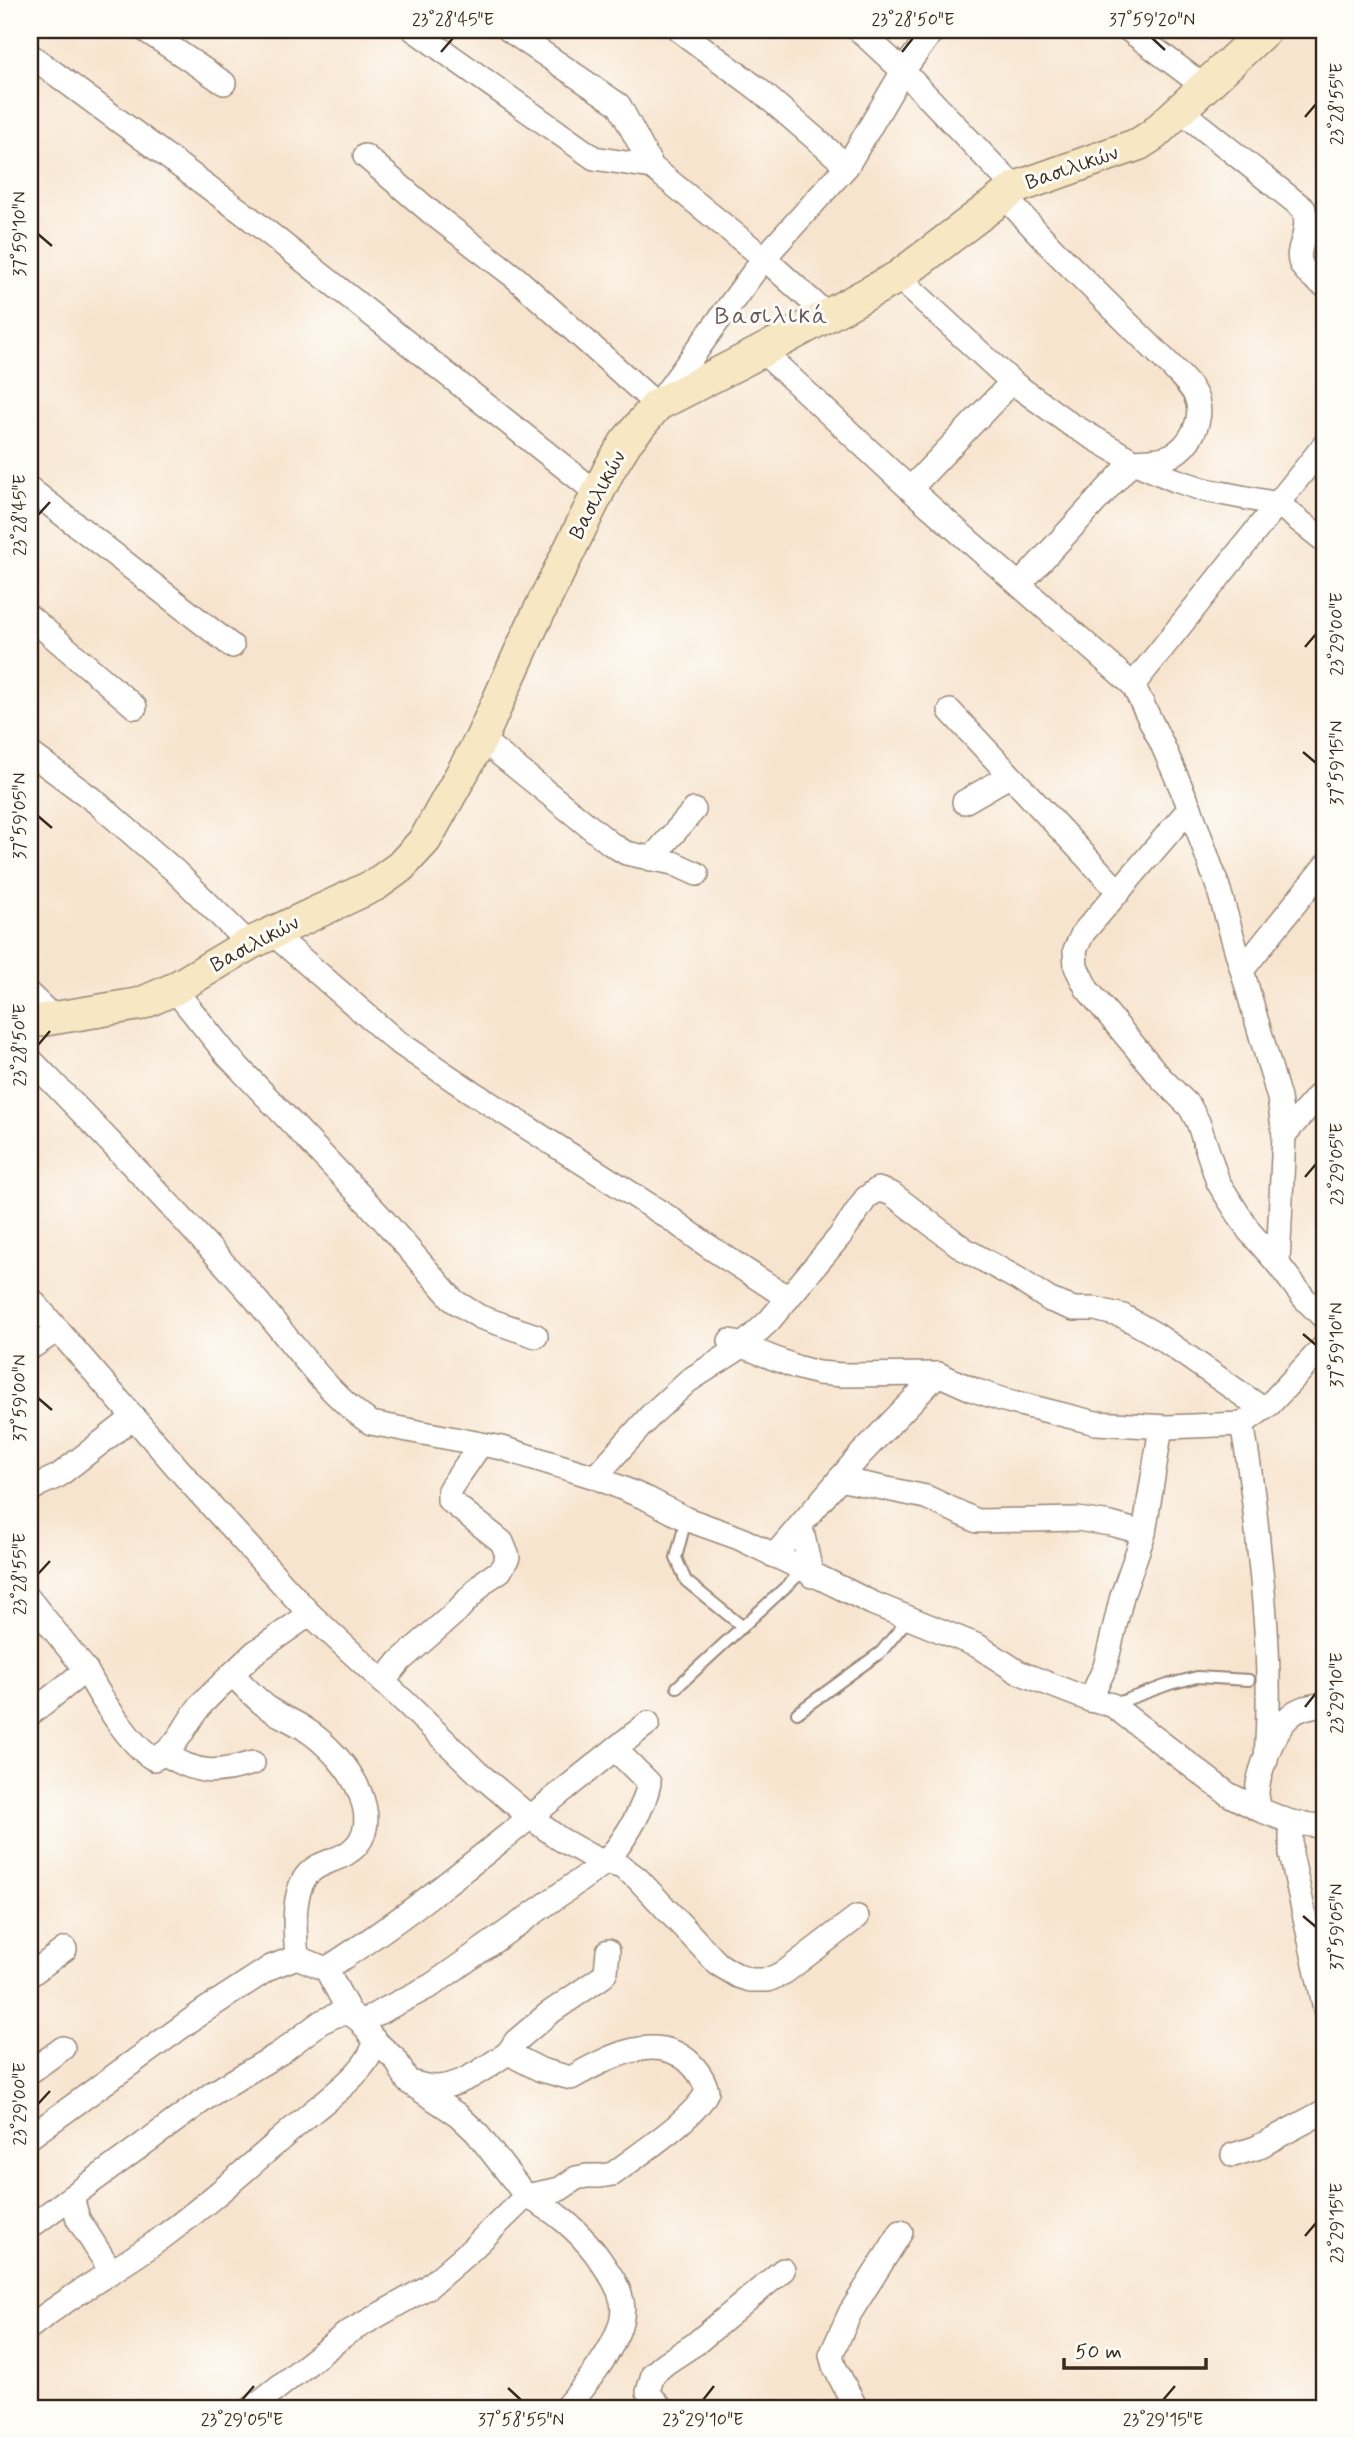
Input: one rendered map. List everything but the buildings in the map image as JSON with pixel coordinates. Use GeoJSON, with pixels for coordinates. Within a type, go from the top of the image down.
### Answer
{"type":"FeatureCollection","features":[{"type":"Feature","properties":{"kind":"street"},"geometry":{"type":"LineString","coordinates":[[145,30],[224,83]]}},
{"type":"Feature","properties":{"kind":"street"},"geometry":{"type":"LineString","coordinates":[[414,30],[594,158],[652,167]]}},
{"type":"Feature","properties":{"kind":"street"},"geometry":{"type":"LineString","coordinates":[[509,30],[619,105],[652,167],[764,258],[826,314]]}},
{"type":"Feature","properties":{"kind":"street"},"geometry":{"type":"LineString","coordinates":[[679,30],[758,89],[847,166]]}},
{"type":"Feature","properties":{"kind":"street"},"geometry":{"type":"LineString","coordinates":[[859,30],[903,71],[1010,192],[1054,250],[1173,368],[1191,389],[1198,403],[1198,424],[1186,443],[1171,456],[1133,461],[1020,584]]}},
{"type":"Feature","properties":{"kind":"street"},"geometry":{"type":"LineString","coordinates":[[365,156],[433,214],[516,278],[657,405],[764,258],[847,166],[903,71],[933,30]]}},
{"type":"Feature","properties":{"kind":"street"},"geometry":{"type":"LineString","coordinates":[[1129,30],[1205,87]]}},
{"type":"Feature","properties":{"kind":"street","name":"Βασιλικών"},"geometry":{"type":"LineString","coordinates":[[42,1020],[140,1004],[174,989],[260,939],[375,885],[400,867],[425,840],[481,739],[597,493],[626,442],[657,405],[898,277],[1010,192],[1139,144],[1153,135],[1265,30]]}},
{"type":"Feature","properties":{"kind":"street"},"geometry":{"type":"LineString","coordinates":[[30,55],[246,215],[597,493]]}},
{"type":"Feature","properties":{"kind":"street"},"geometry":{"type":"LineString","coordinates":[[1179,109],[1304,209],[1307,222],[1298,254],[1308,275],[1325,286]]}},
{"type":"Feature","properties":{"kind":"street"},"geometry":{"type":"LineString","coordinates":[[1303,241],[1325,214]]}},
{"type":"Feature","properties":{"kind":"street"},"geometry":{"type":"LineString","coordinates":[[898,277],[1012,382],[1070,424],[1133,461],[1175,480],[1205,490],[1278,504],[1325,541]]}},
{"type":"Feature","properties":{"kind":"street"},"geometry":{"type":"LineString","coordinates":[[762,351],[910,489],[1133,685],[1190,808],[1218,887],[1279,1098],[1284,1135],[1278,1264]]}},
{"type":"Feature","properties":{"kind":"street"},"geometry":{"type":"LineString","coordinates":[[910,489],[1012,382]]}},
{"type":"Feature","properties":{"kind":"street"},"geometry":{"type":"LineString","coordinates":[[1133,685],[1325,444]]}},
{"type":"Feature","properties":{"kind":"street"},"geometry":{"type":"LineString","coordinates":[[30,489],[232,646]]}},
{"type":"Feature","properties":{"kind":"street"},"geometry":{"type":"LineString","coordinates":[[30,617],[135,707]]}},
{"type":"Feature","properties":{"kind":"street"},"geometry":{"type":"LineString","coordinates":[[950,711],[1119,892]]}},
{"type":"Feature","properties":{"kind":"street"},"geometry":{"type":"LineString","coordinates":[[481,739],[611,844],[626,853],[673,863],[697,874]]}},
{"type":"Feature","properties":{"kind":"street"},"geometry":{"type":"LineString","coordinates":[[30,754],[106,811],[175,872],[260,939],[395,1040],[487,1103],[671,1219],[788,1298]]}},
{"type":"Feature","properties":{"kind":"street"},"geometry":{"type":"LineString","coordinates":[[964,802],[1009,776]]}},
{"type":"Feature","properties":{"kind":"street"},"geometry":{"type":"LineString","coordinates":[[1190,808],[1083,933],[1075,950],[1076,967],[1087,989],[1161,1078],[1189,1107],[1198,1122],[1224,1193],[1249,1231],[1304,1298],[1325,1319]]}},
{"type":"Feature","properties":{"kind":"street"},"geometry":{"type":"LineString","coordinates":[[651,859],[694,810]]}},
{"type":"Feature","properties":{"kind":"street"},"geometry":{"type":"LineString","coordinates":[[1243,969],[1325,866]]}},
{"type":"Feature","properties":{"kind":"street"},"geometry":{"type":"LineString","coordinates":[[174,989],[227,1055],[371,1206],[454,1301],[480,1317],[536,1336]]}},
{"type":"Feature","properties":{"kind":"street"},"geometry":{"type":"LineString","coordinates":[[30,995],[42,1020]]}},
{"type":"Feature","properties":{"kind":"street"},"geometry":{"type":"LineString","coordinates":[[30,1059],[182,1217],[324,1380],[355,1413],[371,1423],[502,1448],[595,1477],[648,1499],[686,1519],[739,1538],[808,1573],[978,1646],[1018,1672],[1101,1703],[1228,1794],[1290,1822],[1325,1828]]}},
{"type":"Feature","properties":{"kind":"street"},"geometry":{"type":"LineString","coordinates":[[1284,1135],[1325,1088]]}},
{"type":"Feature","properties":{"kind":"street"},"geometry":{"type":"LineString","coordinates":[[595,1477],[651,1415],[688,1381],[734,1343],[769,1321],[840,1236],[866,1198],[878,1189],[892,1194],[964,1249],[1050,1300],[1074,1309],[1095,1309],[1123,1316],[1154,1334],[1263,1409]]}},
{"type":"Feature","properties":{"kind":"street"},"geometry":{"type":"LineString","coordinates":[[30,1298],[310,1614],[478,1773],[531,1818],[560,1839],[594,1858],[622,1867],[637,1878],[718,1964],[750,1980],[768,1980],[785,1972],[857,1917]]}},
{"type":"Feature","properties":{"kind":"street"},"geometry":{"type":"LineString","coordinates":[[30,1349],[58,1330]]}},
{"type":"Feature","properties":{"kind":"street"},"geometry":{"type":"LineString","coordinates":[[734,1343],[818,1373],[938,1374],[974,1390],[1051,1413],[1096,1423],[1161,1427],[1242,1424],[1263,1409],[1325,1345]]}},
{"type":"Feature","properties":{"kind":"street"},"geometry":{"type":"LineString","coordinates":[[774,1556],[801,1527],[819,1501],[938,1374]]}},
{"type":"Feature","properties":{"kind":"street"},"geometry":{"type":"LineString","coordinates":[[30,1490],[58,1476],[134,1417]]}},
{"type":"Feature","properties":{"kind":"street"},"geometry":{"type":"LineString","coordinates":[[1242,1424],[1253,1493],[1268,1627],[1270,1704],[1266,1760]]}},
{"type":"Feature","properties":{"kind":"street"},"geometry":{"type":"LineString","coordinates":[[1101,1703],[1105,1667],[1122,1596],[1144,1532],[1161,1427]]}},
{"type":"Feature","properties":{"kind":"street"},"geometry":{"type":"LineString","coordinates":[[383,1682],[400,1661],[457,1611],[485,1581],[500,1571],[508,1557],[502,1542],[449,1500],[449,1490],[480,1445]]}},
{"type":"Feature","properties":{"kind":"street"},"geometry":{"type":"LineString","coordinates":[[839,1479],[926,1497],[976,1521],[1077,1519],[1144,1532]]}},
{"type":"Feature","properties":{"kind":"street"},"geometry":{"type":"LineString","coordinates":[[801,1527],[808,1573]]}},
{"type":"Feature","properties":{"kind":"street"},"geometry":{"type":"LineString","coordinates":[[30,1600],[86,1670],[105,1704],[143,1753],[154,1759],[176,1745],[200,1707],[254,1653],[310,1614]]}},
{"type":"Feature","properties":{"kind":"street"},"geometry":{"type":"LineString","coordinates":[[30,1714],[86,1670]]}},
{"type":"Feature","properties":{"kind":"street"},"geometry":{"type":"LineString","coordinates":[[232,1674],[264,1705],[305,1729],[336,1757],[358,1784],[364,1808],[367,1829],[360,1844],[308,1873],[302,1883],[294,1924],[297,1957]]}},
{"type":"Feature","properties":{"kind":"street"},"geometry":{"type":"LineString","coordinates":[[1260,1810],[1257,1792],[1277,1732],[1288,1717],[1300,1709],[1325,1704]]}},
{"type":"Feature","properties":{"kind":"street"},"geometry":{"type":"LineString","coordinates":[[326,1969],[368,1943],[531,1818],[648,1723]]}},
{"type":"Feature","properties":{"kind":"street"},"geometry":{"type":"LineString","coordinates":[[30,2227],[213,2093],[280,2053],[321,2022],[336,2015],[355,2018],[432,1985],[606,1861],[627,1833],[646,1796],[649,1783],[615,1749]]}},
{"type":"Feature","properties":{"kind":"street"},"geometry":{"type":"LineString","coordinates":[[165,1754],[182,1765],[222,1772],[253,1763]]}},
{"type":"Feature","properties":{"kind":"street"},"geometry":{"type":"LineString","coordinates":[[1290,1822],[1291,1854],[1325,2009]]}},
{"type":"Feature","properties":{"kind":"street"},"geometry":{"type":"LineString","coordinates":[[30,1976],[65,1948]]}},
{"type":"Feature","properties":{"kind":"street"},"geometry":{"type":"LineString","coordinates":[[408,2082],[436,2087],[451,2084],[471,2076],[508,2053],[516,2041],[548,2014],[602,1977],[606,1971],[608,1951]]}},
{"type":"Feature","properties":{"kind":"street"},"geometry":{"type":"LineString","coordinates":[[30,2137],[202,2012],[271,1967],[297,1957],[326,1969],[355,2018],[396,2060],[408,2082],[458,2115],[476,2132],[526,2196],[552,2210],[582,2236],[617,2286],[623,2304],[621,2319],[606,2358],[565,2408]]}},
{"type":"Feature","properties":{"kind":"street"},"geometry":{"type":"LineString","coordinates":[[30,2326],[148,2248],[190,2216],[348,2081],[374,2052],[376,2041]]}},
{"type":"Feature","properties":{"kind":"street"},"geometry":{"type":"LineString","coordinates":[[251,2408],[347,2333],[428,2287],[526,2196],[560,2189],[576,2178],[613,2174],[690,2114],[704,2101],[707,2091],[700,2072],[673,2050],[665,2048],[644,2047],[597,2063],[571,2078],[541,2070],[508,2053]]}},
{"type":"Feature","properties":{"kind":"street"},"geometry":{"type":"LineString","coordinates":[[30,2072],[63,2048]]}},
{"type":"Feature","properties":{"kind":"street"},"geometry":{"type":"LineString","coordinates":[[1233,2155],[1256,2148],[1325,2111]]}},
{"type":"Feature","properties":{"kind":"street"},"geometry":{"type":"LineString","coordinates":[[72,2197],[78,2219],[111,2271]]}},
{"type":"Feature","properties":{"kind":"street"},"geometry":{"type":"LineString","coordinates":[[856,2408],[831,2355],[850,2313],[901,2232]]}},
{"type":"Feature","properties":{"kind":"street"},"geometry":{"type":"LineString","coordinates":[[660,2408],[648,2392],[653,2374],[695,2344],[783,2270]]}},
{"type":"Feature","properties":{"kind":"lane"},"geometry":{"type":"LineString","coordinates":[[686,1519],[676,1558],[686,1581],[743,1627]]}},
{"type":"Feature","properties":{"kind":"lane"},"geometry":{"type":"LineString","coordinates":[[677,1687],[808,1573]]}},
{"type":"Feature","properties":{"kind":"lane"},"geometry":{"type":"LineString","coordinates":[[797,1713],[881,1652],[909,1618]]}},
{"type":"Feature","properties":{"kind":"lane"},"geometry":{"type":"LineString","coordinates":[[1101,1703],[1197,1677],[1249,1680]]}},
{"type":"Feature","properties":{"kind":"district","name":"Βασιλικά"},"geometry":{"type":"Point","coordinates":[772,316]}}]}
